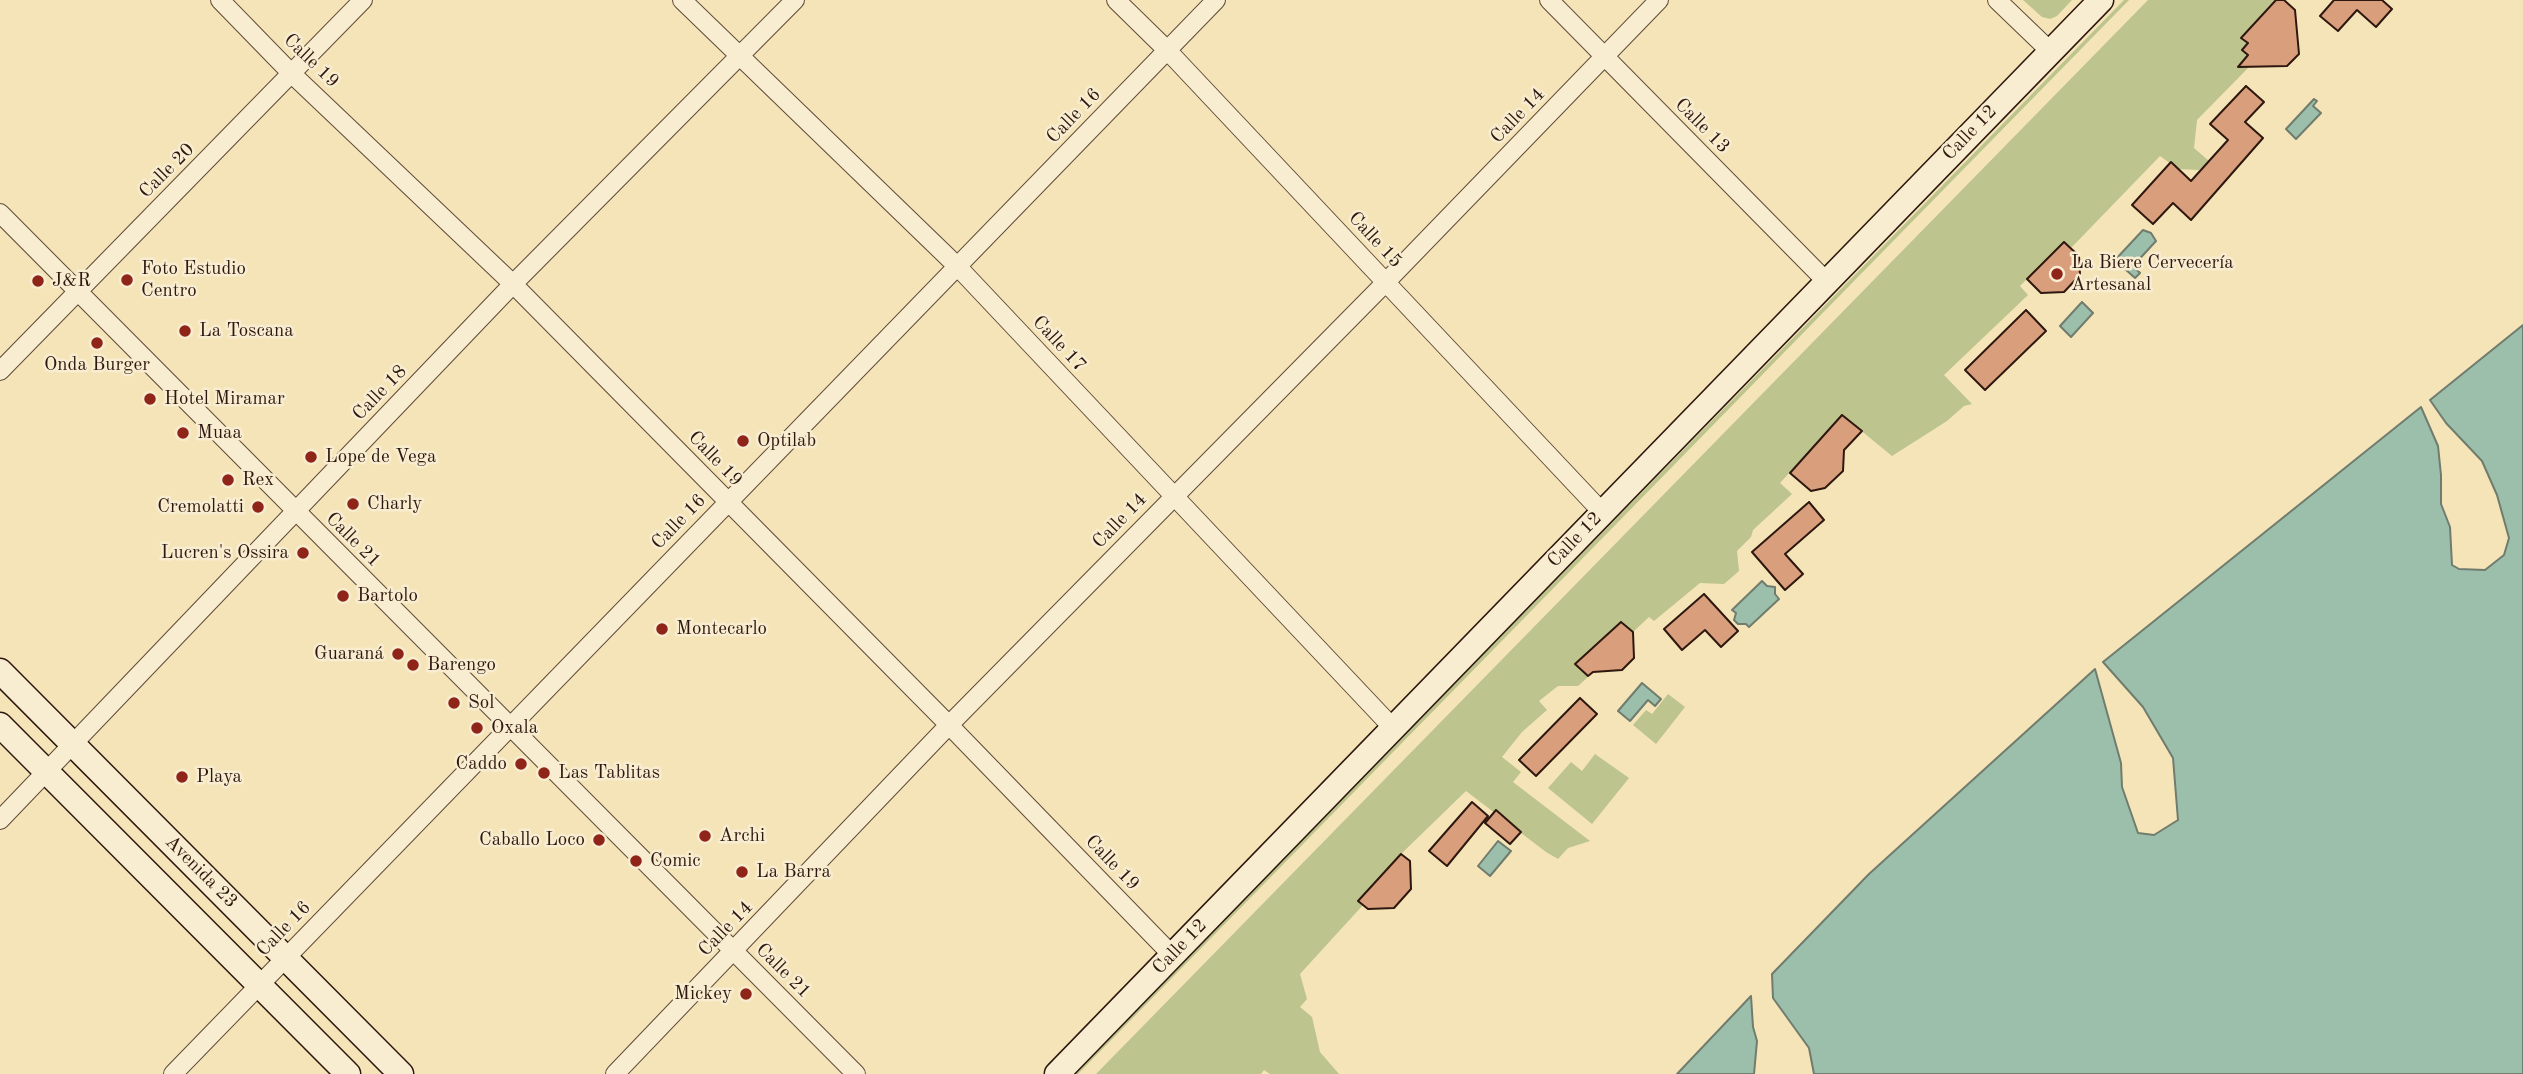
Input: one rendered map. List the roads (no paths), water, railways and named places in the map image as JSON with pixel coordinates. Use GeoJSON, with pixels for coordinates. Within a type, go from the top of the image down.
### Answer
{"type":"FeatureCollection","features":[{"type":"Feature","properties":{"kind":"main road","name":"Calle 12"},"geometry":{"type":"LineString","coordinates":[[1057,1074],[2097,2]]}},
{"type":"Feature","properties":{"kind":"main road","name":"Avenida 23"},"geometry":{"type":"LineString","coordinates":[[0,671],[401,1074]]}},
{"type":"Feature","properties":{"kind":"main road","name":"Avenida 23"},"geometry":{"type":"LineString","coordinates":[[0,724],[348,1074]]}},
{"type":"Feature","properties":{"kind":"street","name":"Calle 19"},"geometry":{"type":"LineString","coordinates":[[220,0],[292,74],[513,284],[1172,955]]}},
{"type":"Feature","properties":{"kind":"street","name":"Calle 20"},"geometry":{"type":"LineString","coordinates":[[0,371],[363,0]]}},
{"type":"Feature","properties":{"kind":"street","name":"Calle 17"},"geometry":{"type":"LineString","coordinates":[[682,0],[957,266],[1392,728]]}},
{"type":"Feature","properties":{"kind":"street","name":"Calle 18"},"geometry":{"type":"LineString","coordinates":[[0,820],[513,284],[794,0]]}},
{"type":"Feature","properties":{"kind":"street","name":"Calle 15"},"geometry":{"type":"LineString","coordinates":[[1116,0],[1167,50],[1602,512]]}},
{"type":"Feature","properties":{"kind":"street","name":"Calle 16"},"geometry":{"type":"LineString","coordinates":[[173,1074],[1216,0]]}},
{"type":"Feature","properties":{"kind":"street","name":"Calle 13"},"geometry":{"type":"LineString","coordinates":[[1549,0],[1826,281]]}},
{"type":"Feature","properties":{"kind":"street","name":"Calle 14"},"geometry":{"type":"LineString","coordinates":[[615,1074],[949,725],[1386,282],[1659,0]]}},
{"type":"Feature","properties":{"kind":"street"},"geometry":{"type":"LineString","coordinates":[[1997,0],[2049,51]]}},
{"type":"Feature","properties":{"kind":"street","name":"Calle 21"},"geometry":{"type":"LineString","coordinates":[[0,213],[856,1074]]}},
{"type":"Feature","properties":{"kind":"place","name":"La Biere Cervecería Artesanal"},"geometry":{"type":"Point","coordinates":[2057,274]}},
{"type":"Feature","properties":{"kind":"place","name":"Foto Estudio Centro"},"geometry":{"type":"Point","coordinates":[127,280]}},
{"type":"Feature","properties":{"kind":"place","name":"J&R"},"geometry":{"type":"Point","coordinates":[38,281]}},
{"type":"Feature","properties":{"kind":"place","name":"La Toscana"},"geometry":{"type":"Point","coordinates":[185,331]}},
{"type":"Feature","properties":{"kind":"place","name":"Onda Burger"},"geometry":{"type":"Point","coordinates":[97,343]}},
{"type":"Feature","properties":{"kind":"place","name":"Hotel Miramar"},"geometry":{"type":"Point","coordinates":[150,399]}},
{"type":"Feature","properties":{"kind":"place","name":"Muaa"},"geometry":{"type":"Point","coordinates":[183,433]}},
{"type":"Feature","properties":{"kind":"place","name":"Optilab"},"geometry":{"type":"Point","coordinates":[743,441]}},
{"type":"Feature","properties":{"kind":"place","name":"Lope de Vega"},"geometry":{"type":"Point","coordinates":[311,457]}},
{"type":"Feature","properties":{"kind":"place","name":"Rex"},"geometry":{"type":"Point","coordinates":[228,480]}},
{"type":"Feature","properties":{"kind":"place","name":"Charly"},"geometry":{"type":"Point","coordinates":[353,504]}},
{"type":"Feature","properties":{"kind":"place","name":"Cremolatti"},"geometry":{"type":"Point","coordinates":[258,507]}},
{"type":"Feature","properties":{"kind":"place","name":"Lucren's Ossira"},"geometry":{"type":"Point","coordinates":[303,553]}},
{"type":"Feature","properties":{"kind":"place","name":"Bartolo"},"geometry":{"type":"Point","coordinates":[343,596]}},
{"type":"Feature","properties":{"kind":"place","name":"Montecarlo"},"geometry":{"type":"Point","coordinates":[662,629]}},
{"type":"Feature","properties":{"kind":"place","name":"Guaraná"},"geometry":{"type":"Point","coordinates":[398,654]}},
{"type":"Feature","properties":{"kind":"place","name":"Barengo"},"geometry":{"type":"Point","coordinates":[413,665]}},
{"type":"Feature","properties":{"kind":"place","name":"Sol"},"geometry":{"type":"Point","coordinates":[454,703]}},
{"type":"Feature","properties":{"kind":"place","name":"Oxala"},"geometry":{"type":"Point","coordinates":[477,728]}},
{"type":"Feature","properties":{"kind":"place","name":"Caddo"},"geometry":{"type":"Point","coordinates":[521,764]}},
{"type":"Feature","properties":{"kind":"place","name":"Las Tablitas"},"geometry":{"type":"Point","coordinates":[544,773]}},
{"type":"Feature","properties":{"kind":"place","name":"Playa"},"geometry":{"type":"Point","coordinates":[182,777]}},
{"type":"Feature","properties":{"kind":"place","name":"Archi"},"geometry":{"type":"Point","coordinates":[705,836]}},
{"type":"Feature","properties":{"kind":"place","name":"Caballo Loco"},"geometry":{"type":"Point","coordinates":[599,840]}},
{"type":"Feature","properties":{"kind":"place","name":"Comic"},"geometry":{"type":"Point","coordinates":[636,861]}},
{"type":"Feature","properties":{"kind":"place","name":"La Barra"},"geometry":{"type":"Point","coordinates":[742,872]}},
{"type":"Feature","properties":{"kind":"place","name":"Mickey"},"geometry":{"type":"Point","coordinates":[746,994]}}]}
